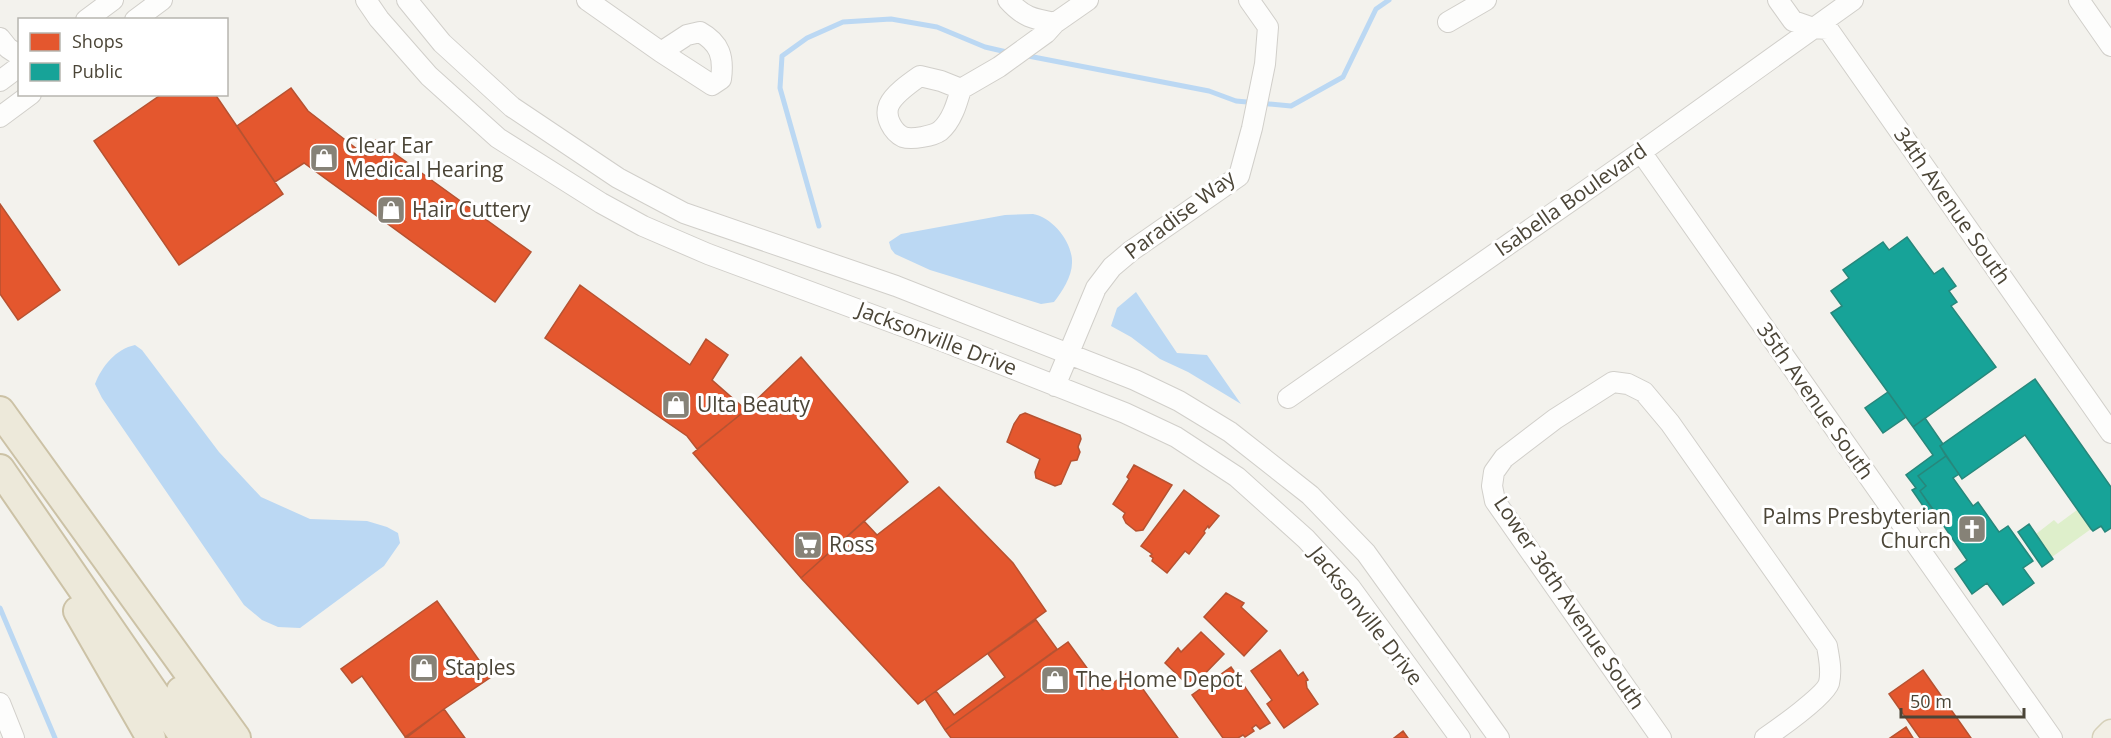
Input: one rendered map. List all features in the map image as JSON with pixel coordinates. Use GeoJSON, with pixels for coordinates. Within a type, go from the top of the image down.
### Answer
{"type":"FeatureCollection","features":[{"type":"Feature","properties":{"kind":"highway"},"geometry":{"type":"LineString","coordinates":[[0,411],[236,738]]}},
{"type":"Feature","properties":{"kind":"highway"},"geometry":{"type":"LineString","coordinates":[[0,469],[185,738]]}},
{"type":"Feature","properties":{"kind":"highway"},"geometry":{"type":"LineString","coordinates":[[43,470],[210,738]]}},
{"type":"Feature","properties":{"kind":"highway"},"geometry":{"type":"LineString","coordinates":[[0,480],[151,738]]}},
{"type":"Feature","properties":{"kind":"main road"},"geometry":{"type":"LineString","coordinates":[[2105,738],[2111,732]]}},
{"type":"Feature","properties":{"kind":"street"},"geometry":{"type":"LineString","coordinates":[[89,18],[113,0]]}},
{"type":"Feature","properties":{"kind":"street"},"geometry":{"type":"LineString","coordinates":[[138,18],[162,0]]}},
{"type":"Feature","properties":{"kind":"street","name":"Jacksonville Drive"},"geometry":{"type":"LineString","coordinates":[[366,0],[379,19],[429,76],[498,138],[601,203],[644,226],[708,254],[918,331],[1125,413],[1176,437],[1237,477],[1306,539],[1350,587],[1460,738]]}},
{"type":"Feature","properties":{"kind":"street","name":"Jacksonville Drive"},"geometry":{"type":"LineString","coordinates":[[407,0],[442,43],[512,106],[627,183],[684,213],[896,286],[1134,380],[1179,401],[1230,432],[1310,495],[1366,553],[1499,738]]}},
{"type":"Feature","properties":{"kind":"street"},"geometry":{"type":"LineString","coordinates":[[587,0],[661,52]]}},
{"type":"Feature","properties":{"kind":"street"},"geometry":{"type":"LineString","coordinates":[[1008,0],[1019,13],[1050,28]]}},
{"type":"Feature","properties":{"kind":"street"},"geometry":{"type":"LineString","coordinates":[[961,89],[999,67],[1088,0]]}},
{"type":"Feature","properties":{"kind":"street","name":"Paradise Way"},"geometry":{"type":"LineString","coordinates":[[1055,386],[1096,288],[1112,267],[1131,251],[1239,176],[1252,128],[1265,64],[1268,27],[1249,0]]}},
{"type":"Feature","properties":{"kind":"street"},"geometry":{"type":"LineString","coordinates":[[1448,22],[1486,0]]}},
{"type":"Feature","properties":{"kind":"street","name":"34th Avenue South"},"geometry":{"type":"LineString","coordinates":[[1778,0],[1793,21],[1813,28],[1828,29],[2111,433]]}},
{"type":"Feature","properties":{"kind":"street","name":"Isabella Boulevard"},"geometry":{"type":"LineString","coordinates":[[1288,398],[1641,152],[1853,0]]}},
{"type":"Feature","properties":{"kind":"street"},"geometry":{"type":"LineString","coordinates":[[2079,0],[2111,46]]}},
{"type":"Feature","properties":{"kind":"street"},"geometry":{"type":"LineString","coordinates":[[0,38],[8,48],[18,55]]}},
{"type":"Feature","properties":{"kind":"street"},"geometry":{"type":"LineString","coordinates":[[0,81],[18,68]]}},
{"type":"Feature","properties":{"kind":"street"},"geometry":{"type":"LineString","coordinates":[[0,117],[28,96]]}},
{"type":"Feature","properties":{"kind":"street","name":"35th Avenue South"},"geometry":{"type":"LineString","coordinates":[[1641,152],[2052,738]]}},
{"type":"Feature","properties":{"kind":"street","name":"Lower 36th Avenue South"},"geometry":{"type":"LineString","coordinates":[[1661,738],[1495,501],[1492,486],[1494,472],[1504,458],[1556,419],[1613,382],[1628,384],[1644,392],[1670,423],[1827,646],[1831,667],[1828,686],[1772,736]]}},
{"type":"Feature","properties":{"kind":"street"},"geometry":{"type":"LineString","coordinates":[[0,703],[14,738]]}},
{"type":"Feature","properties":{"kind":"green space"},"geometry":{"type":"Polygon","coordinates":[[[2077,510],[2091,529],[2052,557],[2036,534],[2054,520],[2058,524],[2077,510]]]}},
{"type":"Feature","properties":{"kind":"water"},"geometry":{"type":"Polygon","coordinates":[[[1033,214],[1054,225],[1065,239],[1071,255],[1072,268],[1063,289],[1054,302],[1041,304],[930,270],[895,254],[889,242],[901,234],[1005,215],[1033,214]]]}},
{"type":"Feature","properties":{"kind":"water"},"geometry":{"type":"Polygon","coordinates":[[[1136,292],[1177,353],[1207,355],[1241,404],[1188,372],[1160,359],[1131,337],[1111,326],[1117,308],[1136,292]]]}},
{"type":"Feature","properties":{"kind":"water"},"geometry":{"type":"Polygon","coordinates":[[[135,345],[142,350],[219,452],[261,497],[310,519],[367,521],[398,533],[400,543],[384,566],[300,628],[278,627],[262,620],[244,605],[102,398],[95,384],[110,359],[122,350],[135,345]]]}},
{"type":"Feature","properties":{"kind":"building: Shops"},"geometry":{"type":"Polygon","coordinates":[[[291,88],[308,111],[366,156],[376,140],[531,252],[495,302],[304,163],[275,182],[237,126],[291,88]]]}},
{"type":"Feature","properties":{"kind":"building: Shops"},"geometry":{"type":"Polygon","coordinates":[[[159,96],[216,96],[283,194],[179,265],[94,141],[159,96]]]}},
{"type":"Feature","properties":{"kind":"building: Shops"},"geometry":{"type":"Polygon","coordinates":[[[0,204],[60,290],[18,320],[0,294],[0,204]]]}},
{"type":"Feature","properties":{"kind":"building: Shops"},"geometry":{"type":"Polygon","coordinates":[[[580,285],[690,365],[706,339],[728,355],[712,380],[746,410],[697,449],[687,436],[545,338],[580,285]]]}},
{"type":"Feature","properties":{"kind":"building: Shops"},"geometry":{"type":"Polygon","coordinates":[[[801,357],[908,482],[801,578],[693,453],[746,410],[801,357]]]}},
{"type":"Feature","properties":{"kind":"building: Shops"},"geometry":{"type":"Polygon","coordinates":[[[1025,413],[1080,435],[1078,447],[1080,452],[1077,460],[1071,461],[1061,484],[1055,486],[1036,478],[1035,472],[1040,459],[1007,442],[1014,424],[1020,415],[1025,413]]]}},
{"type":"Feature","properties":{"kind":"building: Shops"},"geometry":{"type":"Polygon","coordinates":[[[1134,465],[1172,485],[1143,530],[1136,531],[1126,523],[1123,517],[1125,513],[1113,504],[1129,479],[1127,477],[1134,465]]]}},
{"type":"Feature","properties":{"kind":"building: Shops"},"geometry":{"type":"Polygon","coordinates":[[[939,487],[1013,563],[1046,611],[918,704],[801,578],[864,521],[877,535],[939,487]]]}},
{"type":"Feature","properties":{"kind":"building: Shops"},"geometry":{"type":"Polygon","coordinates":[[[1184,490],[1219,516],[1204,531],[1205,533],[1189,554],[1185,551],[1167,573],[1152,561],[1153,558],[1150,556],[1152,554],[1141,546],[1184,490]]]}},
{"type":"Feature","properties":{"kind":"building: Shops"},"geometry":{"type":"Polygon","coordinates":[[[1226,593],[1244,603],[1241,607],[1267,631],[1244,656],[1204,617],[1226,593]]]}},
{"type":"Feature","properties":{"kind":"building: Shops"},"geometry":{"type":"Polygon","coordinates":[[[437,601],[491,677],[406,738],[362,676],[352,683],[341,669],[437,601]]]}},
{"type":"Feature","properties":{"kind":"building: Shops"},"geometry":{"type":"Polygon","coordinates":[[[1036,620],[1057,649],[945,730],[925,699],[936,691],[954,715],[1005,677],[988,654],[1036,620]]]}},
{"type":"Feature","properties":{"kind":"building: Shops"},"geometry":{"type":"Polygon","coordinates":[[[1201,632],[1224,654],[1191,688],[1165,663],[1178,648],[1181,652],[1201,632]]]}},
{"type":"Feature","properties":{"kind":"building: Shops","name":"The Home Depot"},"geometry":{"type":"Polygon","coordinates":[[[1068,642],[1103,690],[1130,671],[1178,738],[951,738],[945,730],[1068,642]]]}},
{"type":"Feature","properties":{"kind":"building: Shops"},"geometry":{"type":"Polygon","coordinates":[[[1280,650],[1298,676],[1303,672],[1308,680],[1306,681],[1307,688],[1318,704],[1284,728],[1267,704],[1272,700],[1251,671],[1280,650]]]}},
{"type":"Feature","properties":{"kind":"building: Shops"},"geometry":{"type":"Polygon","coordinates":[[[1231,667],[1270,723],[1260,729],[1256,725],[1252,728],[1254,731],[1245,737],[1243,735],[1238,738],[1223,738],[1192,695],[1231,667]]]}},
{"type":"Feature","properties":{"kind":"building: Shops"},"geometry":{"type":"Polygon","coordinates":[[[1923,670],[1971,738],[1920,738],[1889,694],[1923,670]]]}},
{"type":"Feature","properties":{"kind":"building: Shops"},"geometry":{"type":"Polygon","coordinates":[[[444,709],[465,738],[405,737],[444,709]]]}},
{"type":"Feature","properties":{"kind":"building: Shops"},"geometry":{"type":"Polygon","coordinates":[[[1906,727],[1913,738],[1890,738],[1906,727]]]}},
{"type":"Feature","properties":{"kind":"building: Shops"},"geometry":{"type":"Polygon","coordinates":[[[1403,731],[1408,738],[1394,738],[1403,731]]]}},
{"type":"Feature","properties":{"kind":"building: Public"},"geometry":{"type":"Polygon","coordinates":[[[1907,237],[1934,274],[1943,268],[1956,286],[1949,291],[1957,302],[1951,306],[1996,367],[1913,427],[1831,313],[1842,306],[1831,291],[1849,278],[1843,270],[1883,242],[1889,250],[1907,237]]]}},
{"type":"Feature","properties":{"kind":"building: Public"},"geometry":{"type":"Polygon","coordinates":[[[2035,379],[2111,487],[2111,528],[2105,532],[2101,526],[2093,531],[2091,529],[2025,435],[1962,479],[1940,446],[2035,379]]]}},
{"type":"Feature","properties":{"kind":"building: Public"},"geometry":{"type":"Polygon","coordinates":[[[1888,392],[1906,417],[1883,433],[1865,408],[1888,392]]]}},
{"type":"Feature","properties":{"kind":"building: Public"},"geometry":{"type":"Polygon","coordinates":[[[1925,418],[1943,444],[1940,446],[1946,456],[1918,476],[1926,486],[1920,491],[1935,512],[1930,516],[1912,490],[1916,488],[1906,475],[1933,455],[1913,427],[1925,418]]]}},
{"type":"Feature","properties":{"kind":"building: Public","name":"Palms Presbyterian Church"},"geometry":{"type":"Polygon","coordinates":[[[1946,456],[1959,474],[1953,478],[1973,506],[1978,502],[1999,532],[2008,526],[2033,561],[2023,568],[2034,583],[2003,605],[1987,583],[1972,594],[1955,569],[1967,560],[1920,491],[1926,486],[1918,476],[1946,456]]]}},
{"type":"Feature","properties":{"kind":"building: Public"},"geometry":{"type":"Polygon","coordinates":[[[2029,524],[2053,559],[2042,567],[2018,532],[2029,524]]]}},
{"type":"Feature","properties":{"kind":"waterway"},"geometry":{"type":"LineString","coordinates":[[1023,55],[1209,91],[1236,101],[1291,106],[1343,77],[1376,9],[1389,0]]}},
{"type":"Feature","properties":{"kind":"waterway"},"geometry":{"type":"LineString","coordinates":[[819,226],[780,88],[782,56],[807,38],[843,22],[891,19],[937,27],[985,47],[1011,53]]}},
{"type":"Feature","properties":{"kind":"waterway"},"geometry":{"type":"LineString","coordinates":[[0,608],[55,738]]}},
{"type":"Feature","properties":{"kind":"place","name":"Clear Ear Medical Hearing"},"geometry":{"type":"Point","coordinates":[324,158]}},
{"type":"Feature","properties":{"kind":"place","name":"Hair Cuttery"},"geometry":{"type":"Point","coordinates":[391,210]}},
{"type":"Feature","properties":{"kind":"place","name":"Ulta Beauty"},"geometry":{"type":"Point","coordinates":[676,405]}},
{"type":"Feature","properties":{"kind":"place","name":"Palms Presbyterian Church"},"geometry":{"type":"Point","coordinates":[1972,529]}},
{"type":"Feature","properties":{"kind":"place","name":"Ross"},"geometry":{"type":"Point","coordinates":[808,545]}},
{"type":"Feature","properties":{"kind":"place","name":"Staples"},"geometry":{"type":"Point","coordinates":[424,668]}},
{"type":"Feature","properties":{"kind":"place","name":"The Home Depot"},"geometry":{"type":"Point","coordinates":[1055,680]}}]}
